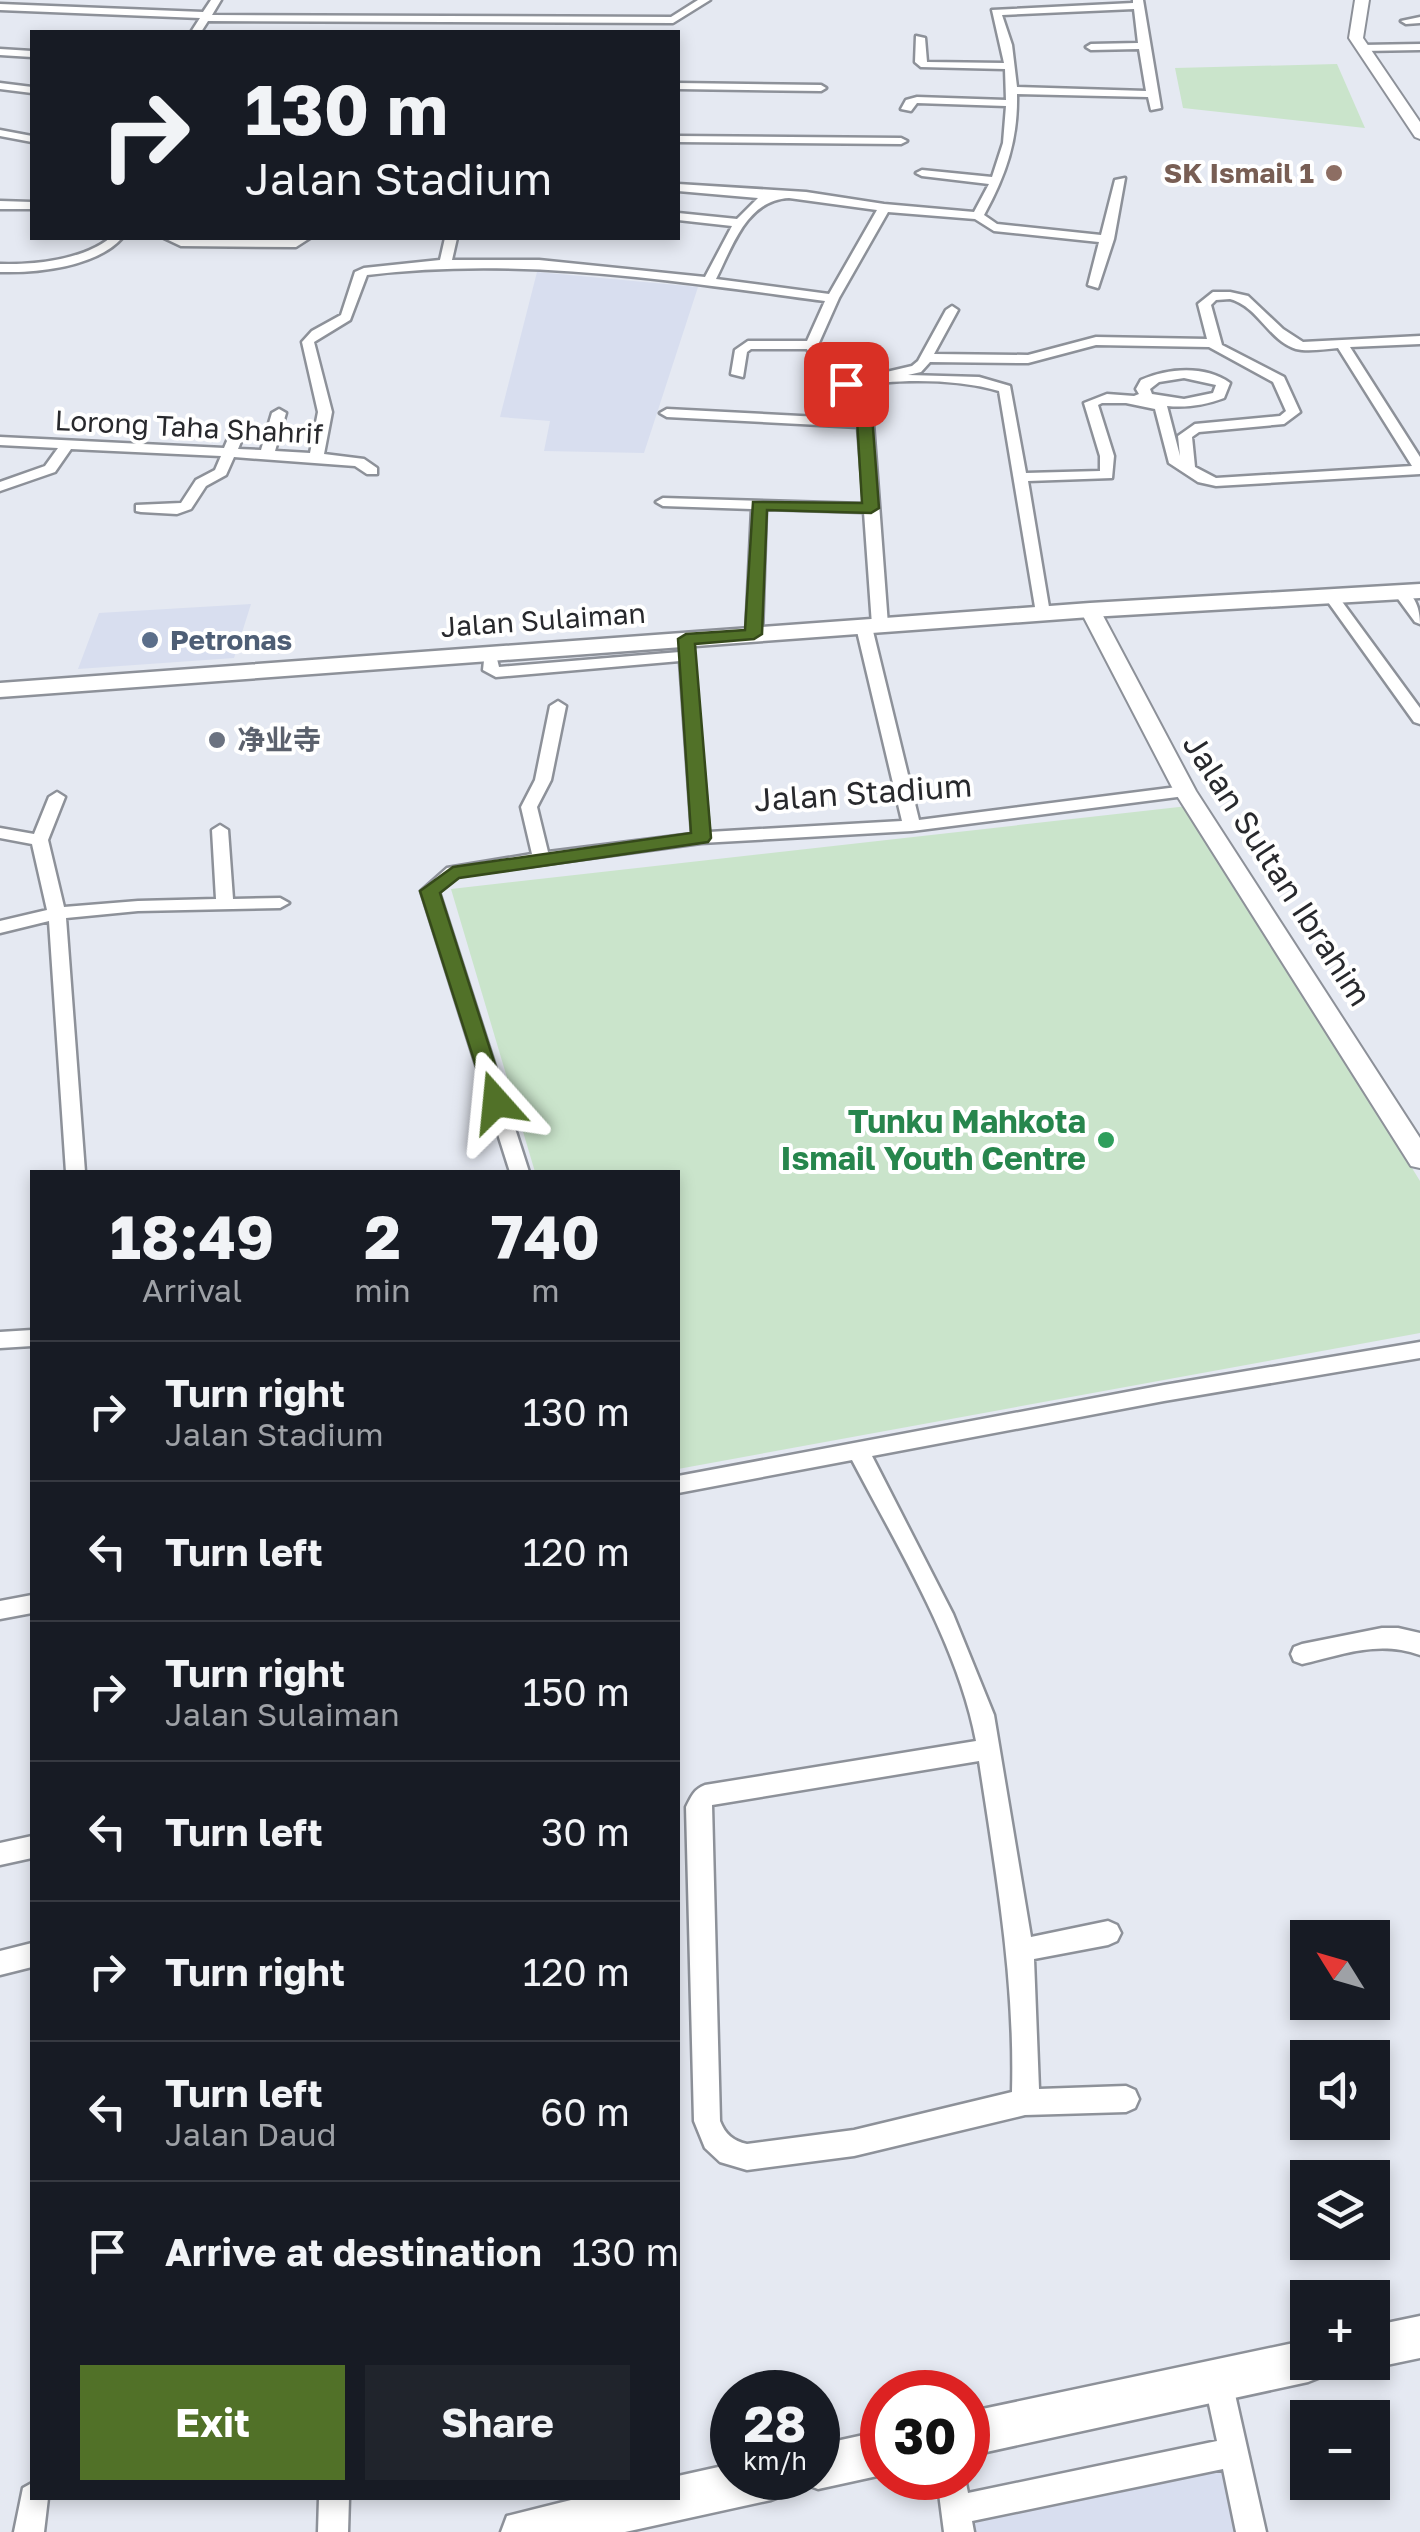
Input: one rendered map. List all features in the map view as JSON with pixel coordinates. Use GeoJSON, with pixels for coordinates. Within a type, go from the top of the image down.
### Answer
{"type":"FeatureCollection","features":[{"type":"Feature","properties":{"kind":"main road","name":"Jalan Sulaiman"},"geometry":{"type":"LineString","coordinates":[[0,690],[490,654],[576,655],[687,648],[754,634],[1410,592]]}},
{"type":"Feature","properties":{"kind":"main road"},"geometry":{"type":"LineString","coordinates":[[1390,2344],[1420,2337]]}},
{"type":"Feature","properties":{"kind":"main road"},"geometry":{"type":"LineString","coordinates":[[990,2429],[1290,2366]]}},
{"type":"Feature","properties":{"kind":"main road"},"geometry":{"type":"LineString","coordinates":[[680,2498],[710,2492]]}},
{"type":"Feature","properties":{"kind":"main road"},"geometry":{"type":"LineString","coordinates":[[537,2530],[672,2500]]}},
{"type":"Feature","properties":{"kind":"street"},"geometry":{"type":"LineString","coordinates":[[197,30],[216,0]]}},
{"type":"Feature","properties":{"kind":"street"},"geometry":{"type":"LineString","coordinates":[[0,7],[206,16],[617,21],[678,19],[683,11],[704,0]]}},
{"type":"Feature","properties":{"kind":"street"},"geometry":{"type":"LineString","coordinates":[[1362,0],[1356,38],[1418,127]]}},
{"type":"Feature","properties":{"kind":"street"},"geometry":{"type":"LineString","coordinates":[[978,216],[1009,144],[1007,34],[996,12],[1138,3],[1155,108]]}},
{"type":"Feature","properties":{"kind":"street"},"geometry":{"type":"LineString","coordinates":[[443,30],[446,20]]}},
{"type":"Feature","properties":{"kind":"street"},"geometry":{"type":"LineString","coordinates":[[1406,20],[1420,20]]}},
{"type":"Feature","properties":{"kind":"street"},"geometry":{"type":"LineString","coordinates":[[920,38],[920,62],[925,65],[1010,66]]}},
{"type":"Feature","properties":{"kind":"street"},"geometry":{"type":"LineString","coordinates":[[1091,47],[1144,46]]}},
{"type":"Feature","properties":{"kind":"street"},"geometry":{"type":"LineString","coordinates":[[1362,48],[1420,47]]}},
{"type":"Feature","properties":{"kind":"street"},"geometry":{"type":"LineString","coordinates":[[0,52],[30,54]]}},
{"type":"Feature","properties":{"kind":"street"},"geometry":{"type":"LineString","coordinates":[[0,86],[30,90]]}},
{"type":"Feature","properties":{"kind":"street"},"geometry":{"type":"LineString","coordinates":[[680,86],[820,88]]}},
{"type":"Feature","properties":{"kind":"street"},"geometry":{"type":"LineString","coordinates":[[906,108],[917,100],[1152,94]]}},
{"type":"Feature","properties":{"kind":"street"},"geometry":{"type":"LineString","coordinates":[[0,133],[30,139]]}},
{"type":"Feature","properties":{"kind":"street"},"geometry":{"type":"LineString","coordinates":[[680,139],[901,140]]}},
{"type":"Feature","properties":{"kind":"street"},"geometry":{"type":"LineString","coordinates":[[922,173],[996,181]]}},
{"type":"Feature","properties":{"kind":"street"},"geometry":{"type":"LineString","coordinates":[[1094,285],[1121,180]]}},
{"type":"Feature","properties":{"kind":"street"},"geometry":{"type":"LineString","coordinates":[[680,187],[978,216],[984,224],[994,227],[1108,239]]}},
{"type":"Feature","properties":{"kind":"street"},"geometry":{"type":"LineString","coordinates":[[708,283],[741,222],[760,202],[774,196]]}},
{"type":"Feature","properties":{"kind":"street"},"geometry":{"type":"LineString","coordinates":[[0,205],[30,206]]}},
{"type":"Feature","properties":{"kind":"street"},"geometry":{"type":"LineString","coordinates":[[884,208],[833,298],[812,345],[819,360],[863,402],[871,508],[872,626],[912,826]]}},
{"type":"Feature","properties":{"kind":"street"},"geometry":{"type":"LineString","coordinates":[[680,216],[741,222]]}},
{"type":"Feature","properties":{"kind":"street"},"geometry":{"type":"LineString","coordinates":[[0,268],[22,269],[95,253],[115,240]]}},
{"type":"Feature","properties":{"kind":"street"},"geometry":{"type":"LineString","coordinates":[[176,240],[301,240]]}},
{"type":"Feature","properties":{"kind":"street"},"geometry":{"type":"LineString","coordinates":[[445,264],[451,240]]}},
{"type":"Feature","properties":{"kind":"street"},"geometry":{"type":"LineString","coordinates":[[316,456],[324,412],[308,349],[311,337],[344,320],[356,296],[359,275],[364,272],[403,264],[545,264],[833,298]]}},
{"type":"Feature","properties":{"kind":"street"},"geometry":{"type":"LineString","coordinates":[[1188,470],[1185,436],[1189,432],[1284,420],[1293,412],[1278,380],[1214,344],[1204,304],[1222,294],[1250,300],[1291,343],[1310,347],[1420,340]]}},
{"type":"Feature","properties":{"kind":"street"},"geometry":{"type":"LineString","coordinates":[[846,384],[916,369],[952,310]]}},
{"type":"Feature","properties":{"kind":"street"},"geometry":{"type":"LineString","coordinates":[[926,358],[1028,359],[1096,341],[1214,344]]}},
{"type":"Feature","properties":{"kind":"street"},"geometry":{"type":"LineString","coordinates":[[738,374],[741,350],[748,345],[812,345]]}},
{"type":"Feature","properties":{"kind":"street"},"geometry":{"type":"LineString","coordinates":[[1141,398],[1161,407],[1174,460],[1203,480],[1420,469],[1343,346]]}},
{"type":"Feature","properties":{"kind":"street"},"geometry":{"type":"LineString","coordinates":[[1021,477],[1108,475],[1107,456],[1090,403],[1099,398],[1208,400],[1219,395],[1223,383],[1208,376],[1167,375],[1146,382],[1141,398]]}},
{"type":"Feature","properties":{"kind":"street"},"geometry":{"type":"LineString","coordinates":[[886,378],[979,381],[1005,390],[1043,613]]}},
{"type":"Feature","properties":{"kind":"street"},"geometry":{"type":"LineString","coordinates":[[266,454],[279,413]]}},
{"type":"Feature","properties":{"kind":"street"},"geometry":{"type":"LineString","coordinates":[[667,413],[866,423]]}},
{"type":"Feature","properties":{"kind":"street"},"geometry":{"type":"LineString","coordinates":[[141,508],[177,510],[186,506],[200,483],[221,472],[240,427]]}},
{"type":"Feature","properties":{"kind":"street","name":"Lorong Taha Shahrif"},"geometry":{"type":"LineString","coordinates":[[0,441],[316,456],[359,462],[372,472]]}},
{"type":"Feature","properties":{"kind":"street"},"geometry":{"type":"LineString","coordinates":[[0,487],[50,469],[66,446]]}},
{"type":"Feature","properties":{"kind":"street"},"geometry":{"type":"LineString","coordinates":[[664,502],[871,508]]}},
{"type":"Feature","properties":{"kind":"street"},"geometry":{"type":"LineString","coordinates":[[754,634],[759,505]]}},
{"type":"Feature","properties":{"kind":"street"},"geometry":{"type":"LineString","coordinates":[[1410,592],[1420,619]]}},
{"type":"Feature","properties":{"kind":"street"},"geometry":{"type":"LineString","coordinates":[[1330,595],[1419,717]]}},
{"type":"Feature","properties":{"kind":"street","name":"Jalan Sultan Ibrahim"},"geometry":{"type":"LineString","coordinates":[[1090,610],[1185,791],[1420,1159]]}},
{"type":"Feature","properties":{"kind":"street"},"geometry":{"type":"LineString","coordinates":[[687,648],[701,838]]}},
{"type":"Feature","properties":{"kind":"street"},"geometry":{"type":"LineString","coordinates":[[541,858],[530,808],[543,780],[558,706]]}},
{"type":"Feature","properties":{"kind":"street","name":"Jalan Stadium"},"geometry":{"type":"LineString","coordinates":[[518,1170],[430,891],[453,872],[701,838],[912,826],[1185,791]]}},
{"type":"Feature","properties":{"kind":"street"},"geometry":{"type":"LineString","coordinates":[[57,796],[40,840],[57,915],[76,1170]]}},
{"type":"Feature","properties":{"kind":"street"},"geometry":{"type":"LineString","coordinates":[[220,830],[225,906]]}},
{"type":"Feature","properties":{"kind":"street"},"geometry":{"type":"LineString","coordinates":[[0,833],[40,840]]}},
{"type":"Feature","properties":{"kind":"street"},"geometry":{"type":"LineString","coordinates":[[0,927],[57,915],[280,904]]}},
{"type":"Feature","properties":{"kind":"street"},"geometry":{"type":"LineString","coordinates":[[0,1340],[30,1338]]}},
{"type":"Feature","properties":{"kind":"street"},"geometry":{"type":"LineString","coordinates":[[680,1484],[1164,1393],[1420,1350]]}},
{"type":"Feature","properties":{"kind":"street"},"geometry":{"type":"LineString","coordinates":[[859,1452],[963,1664],[983,1719],[1006,1842],[1027,2065],[1026,2102]]}},
{"type":"Feature","properties":{"kind":"street"},"geometry":{"type":"LineString","coordinates":[[0,1610],[30,1604]]}},
{"type":"Feature","properties":{"kind":"street"},"geometry":{"type":"LineString","coordinates":[[1302,1654],[1396,1636],[1414,1638],[1420,1645]]}},
{"type":"Feature","properties":{"kind":"street"},"geometry":{"type":"LineString","coordinates":[[988,1749],[705,1796],[698,1807],[706,2121],[729,2153],[747,2157],[854,2143],[1026,2102],[1126,2099]]}},
{"type":"Feature","properties":{"kind":"street"},"geometry":{"type":"LineString","coordinates":[[0,1854],[30,1847]]}},
{"type":"Feature","properties":{"kind":"street"},"geometry":{"type":"LineString","coordinates":[[1018,1951],[1108,1934]]}},
{"type":"Feature","properties":{"kind":"street"},"geometry":{"type":"LineString","coordinates":[[0,1963],[30,1956]]}},
{"type":"Feature","properties":{"kind":"street"},"geometry":{"type":"LineString","coordinates":[[1218,2381],[1251,2532]]}},
{"type":"Feature","properties":{"kind":"street"},"geometry":{"type":"LineString","coordinates":[[957,2521],[1233,2452]]}},
{"type":"Feature","properties":{"kind":"street"},"geometry":{"type":"LineString","coordinates":[[30,2532],[33,2500]]}},
{"type":"Feature","properties":{"kind":"street"},"geometry":{"type":"LineString","coordinates":[[333,2532],[334,2500]]}},
{"type":"Feature","properties":{"kind":"shaded area"},"geometry":{"type":"Polygon","coordinates":[[[537,272],[698,287],[644,453],[544,451],[550,421],[500,417],[537,272]]]}},
{"type":"Feature","properties":{"kind":"shaded area"},"geometry":{"type":"Polygon","coordinates":[[[251,604],[234,658],[78,669],[99,613],[251,604]]]}},
{"type":"Feature","properties":{"kind":"shaded area"},"geometry":{"type":"Polygon","coordinates":[[[1227,2463],[1242,2532],[969,2532],[967,2518],[1227,2463]]]}},
{"type":"Feature","properties":{"kind":"green space"},"geometry":{"type":"Polygon","coordinates":[[[1337,64],[1365,128],[1183,108],[1175,68],[1337,64]]]}},
{"type":"Feature","properties":{"kind":"green space"},"geometry":{"type":"Polygon","coordinates":[[[1188,806],[1420,1181],[1420,1333],[680,1469],[680,1170],[534,1170],[451,889],[1188,806]]]}},
{"type":"Feature","properties":{"kind":"place","name":"SK Ismail 1"},"geometry":{"type":"Point","coordinates":[1334,173]}},
{"type":"Feature","properties":{"kind":"place","name":"Petronas"},"geometry":{"type":"Point","coordinates":[150,640]}},
{"type":"Feature","properties":{"kind":"place","name":"净业寺"},"geometry":{"type":"Point","coordinates":[217,740]}},
{"type":"Feature","properties":{"kind":"place","name":"Tunku Mahkota Ismail Youth Centre"},"geometry":{"type":"Point","coordinates":[1106,1140]}},
{"type":"Feature","properties":{"kind":"route"},"geometry":{"type":"LineString","coordinates":[[496,1102],[430,891],[453,872],[701,838],[686,639],[754,634],[759,505],[871,508],[869,438],[863,402],[846,384]]}}]}
